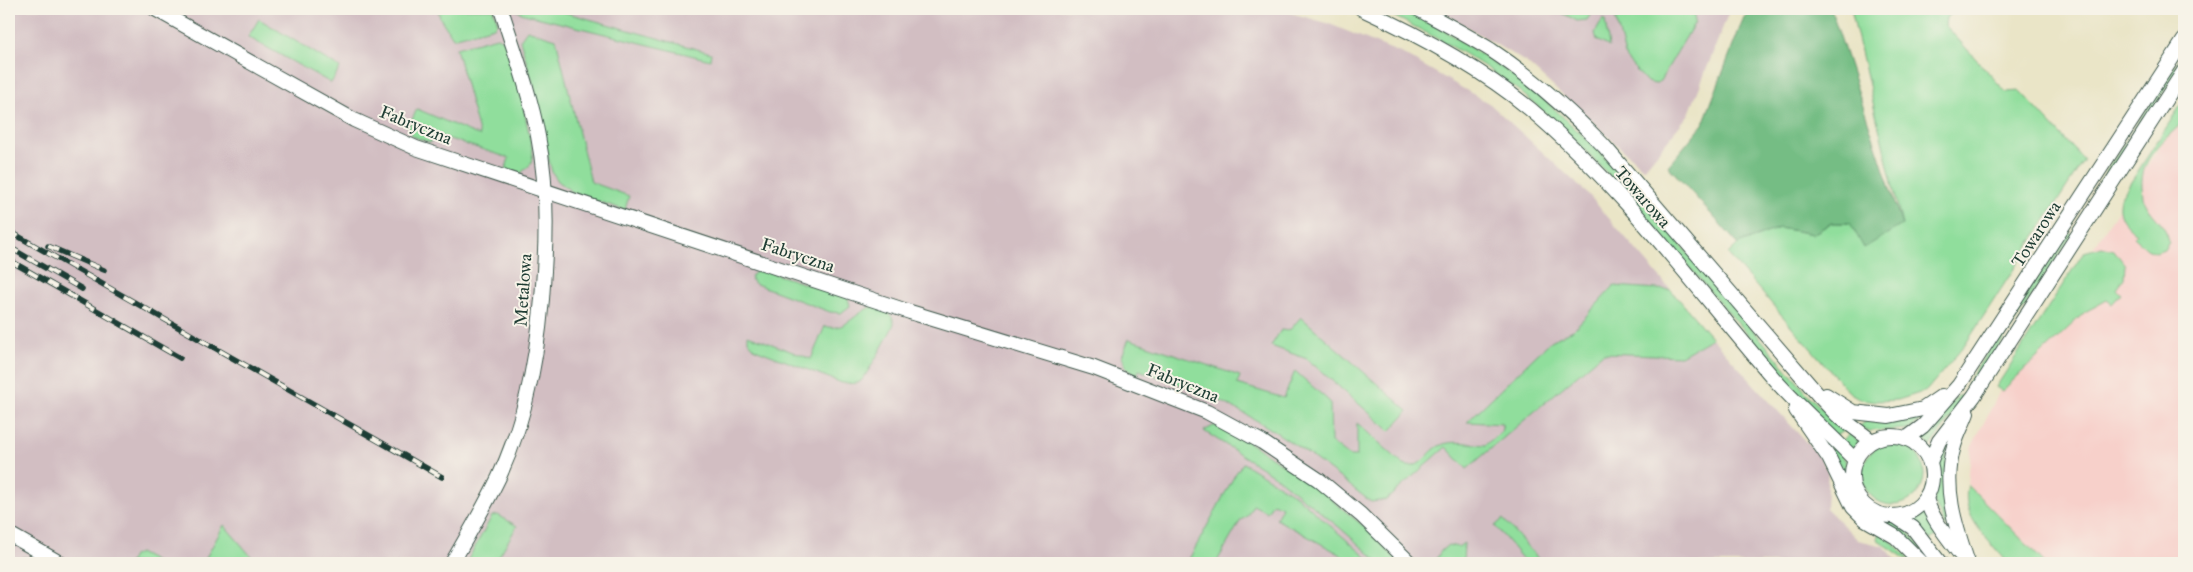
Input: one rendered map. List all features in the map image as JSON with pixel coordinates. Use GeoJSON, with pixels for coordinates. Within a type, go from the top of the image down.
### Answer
{"type":"FeatureCollection","features":[{"type":"Feature","properties":{"kind":"street","name":"Fabryczna"},"geometry":{"type":"LineString","coordinates":[[155,9],[354,120],[416,148],[910,312],[1094,368],[1207,412],[1255,438],[1319,480],[1361,515],[1410,563]]}},
{"type":"Feature","properties":{"kind":"street","name":"Metalowa"},"geometry":{"type":"LineString","coordinates":[[452,563],[499,476],[520,419],[530,383],[542,311],[547,224],[546,190],[538,134],[501,9]]}},
{"type":"Feature","properties":{"kind":"street","name":"Towarowa"},"geometry":{"type":"LineString","coordinates":[[1362,9],[1416,34],[1467,64],[1504,89],[1549,126],[1586,161],[1631,210],[1777,382],[1855,460]]}},
{"type":"Feature","properties":{"kind":"street","name":"Towarowa"},"geometry":{"type":"LineString","coordinates":[[1418,9],[1492,51],[1520,71],[1585,127],[1604,146],[1836,415],[1872,441]]}},
{"type":"Feature","properties":{"kind":"street","name":"Towarowa"},"geometry":{"type":"LineString","coordinates":[[1907,438],[1923,426],[1959,385],[2184,40]]}},
{"type":"Feature","properties":{"kind":"street"},"geometry":{"type":"LineString","coordinates":[[1930,462],[1939,441],[1974,396],[2184,71]]}},
{"type":"Feature","properties":{"kind":"street"},"geometry":{"type":"LineString","coordinates":[[1806,379],[1839,405],[1853,412],[1889,416],[1923,409],[1959,385]]}},
{"type":"Feature","properties":{"kind":"street"},"geometry":{"type":"LineString","coordinates":[[1777,382],[1829,458],[1853,507],[1865,519],[1896,537],[1922,563]]}},
{"type":"Feature","properties":{"kind":"street"},"geometry":{"type":"LineString","coordinates":[[1967,563],[1955,526],[1948,482],[1954,446],[1974,396]]}},
{"type":"Feature","properties":{"kind":"street"},"geometry":{"type":"LineString","coordinates":[[1889,436],[1907,438],[1925,452],[1933,474],[1932,486],[1926,498],[1918,507],[1907,513],[1895,516],[1883,515],[1872,511],[1863,504],[1856,494],[1852,477],[1855,460],[1861,450],[1872,441],[1889,436]]}},
{"type":"Feature","properties":{"kind":"street"},"geometry":{"type":"LineString","coordinates":[[1926,498],[1945,533],[1967,563]]}},
{"type":"Feature","properties":{"kind":"street"},"geometry":{"type":"LineString","coordinates":[[1895,516],[1914,528],[1940,563]]}},
{"type":"Feature","properties":{"kind":"street"},"geometry":{"type":"LineString","coordinates":[[9,534],[60,563]]}},
{"type":"Feature","properties":{"kind":"shaded area"},"geometry":{"type":"Polygon","coordinates":[[[9,9],[1276,9],[1327,23],[1405,55],[1490,104],[1588,194],[1712,338],[1816,453],[1828,471],[1826,508],[1858,540],[1884,546],[1899,563],[9,563],[9,9]]]}},
{"type":"Feature","properties":{"kind":"shaded area"},"geometry":{"type":"Polygon","coordinates":[[[1437,9],[1730,9],[1689,114],[1644,169],[1527,63],[1437,9]]]}},
{"type":"Feature","properties":{"kind":"shaded area"},"geometry":{"type":"Polygon","coordinates":[[[2184,110],[2184,563],[2045,563],[1968,485],[1971,448],[2004,383],[2184,110]]]}},
{"type":"Feature","properties":{"kind":"green space"},"geometry":{"type":"Polygon","coordinates":[[[438,9],[493,9],[498,23],[494,27],[453,38],[440,18],[438,9]]]}},
{"type":"Feature","properties":{"kind":"green space"},"geometry":{"type":"Polygon","coordinates":[[[513,9],[553,9],[711,53],[710,60],[524,14],[513,9]]]}},
{"type":"Feature","properties":{"kind":"green space"},"geometry":{"type":"Polygon","coordinates":[[[1379,9],[1401,9],[1445,31],[1508,72],[1548,103],[1592,144],[1625,179],[1811,398],[1845,430],[1835,436],[1619,186],[1549,116],[1503,79],[1473,59],[1379,9]]]}},
{"type":"Feature","properties":{"kind":"green space"},"geometry":{"type":"Polygon","coordinates":[[[1555,9],[1594,9],[1587,20],[1577,21],[1555,9]]]}},
{"type":"Feature","properties":{"kind":"green space"},"geometry":{"type":"Polygon","coordinates":[[[1613,9],[1693,9],[1695,22],[1660,81],[1655,84],[1647,82],[1626,59],[1613,9]]]}},
{"type":"Feature","properties":{"kind":"green space"},"geometry":{"type":"Polygon","coordinates":[[[1754,9],[1831,9],[1902,225],[1864,248],[1850,223],[1831,223],[1813,234],[1779,228],[1738,244],[1668,166],[1703,124],[1744,17],[1754,9]]]}},
{"type":"Feature","properties":{"kind":"green space"},"geometry":{"type":"Polygon","coordinates":[[[1851,9],[1958,9],[1946,18],[1945,25],[2006,92],[2020,91],[2084,160],[1965,345],[1926,391],[1898,400],[1877,401],[1860,399],[1849,392],[1728,254],[1738,244],[1779,228],[1813,234],[1831,223],[1902,225],[1851,9]]]}},
{"type":"Feature","properties":{"kind":"green space"},"geometry":{"type":"Polygon","coordinates":[[[259,19],[340,68],[331,83],[248,37],[259,19]]]}},
{"type":"Feature","properties":{"kind":"green space"},"geometry":{"type":"Polygon","coordinates":[[[1603,19],[1605,20],[1609,47],[1597,40],[1595,33],[1603,19]]]}},
{"type":"Feature","properties":{"kind":"green space"},"geometry":{"type":"Polygon","coordinates":[[[527,30],[556,39],[591,182],[629,196],[625,210],[575,194],[558,181],[552,172],[536,93],[520,40],[527,30]]]}},
{"type":"Feature","properties":{"kind":"green space"},"geometry":{"type":"Polygon","coordinates":[[[497,37],[505,41],[521,95],[533,153],[531,164],[520,174],[505,171],[509,158],[434,134],[430,143],[412,136],[408,128],[417,109],[480,136],[456,48],[497,37]]]}},
{"type":"Feature","properties":{"kind":"green space"},"geometry":{"type":"Polygon","coordinates":[[[2184,52],[2184,60],[2097,195],[2100,181],[2184,52]]]}},
{"type":"Feature","properties":{"kind":"green space"},"geometry":{"type":"Polygon","coordinates":[[[2184,100],[2184,121],[2155,150],[2149,158],[2142,176],[2144,200],[2162,225],[2169,241],[2164,250],[2156,253],[2147,249],[2134,237],[2137,234],[2122,219],[2119,210],[2120,199],[2184,100]]]}},
{"type":"Feature","properties":{"kind":"green space"},"geometry":{"type":"Polygon","coordinates":[[[2071,233],[2072,235],[1972,387],[1967,383],[2059,244],[2071,233]]]}},
{"type":"Feature","properties":{"kind":"green space"},"geometry":{"type":"Polygon","coordinates":[[[2102,247],[2114,250],[2125,265],[2124,278],[2116,289],[2121,294],[2112,304],[2107,300],[2085,312],[2002,391],[1996,387],[2084,252],[2102,247]]]}},
{"type":"Feature","properties":{"kind":"green space"},"geometry":{"type":"Polygon","coordinates":[[[760,269],[848,298],[850,306],[841,313],[830,312],[756,284],[752,281],[751,276],[760,269]]]}},
{"type":"Feature","properties":{"kind":"green space"},"geometry":{"type":"Polygon","coordinates":[[[1614,286],[1671,290],[1712,338],[1681,356],[1603,353],[1467,469],[1446,447],[1386,500],[1371,502],[1290,441],[1246,414],[1192,389],[1139,370],[1136,378],[1126,367],[1122,356],[1129,339],[1240,376],[1237,384],[1284,398],[1295,371],[1330,402],[1331,442],[1349,456],[1357,456],[1357,423],[1404,465],[1414,466],[1434,449],[1444,444],[1462,442],[1485,445],[1501,432],[1503,424],[1467,422],[1551,341],[1573,330],[1614,286]]]}},
{"type":"Feature","properties":{"kind":"green space"},"geometry":{"type":"Polygon","coordinates":[[[874,306],[889,314],[894,323],[868,371],[861,381],[856,383],[842,383],[755,349],[748,341],[748,335],[811,359],[825,326],[839,327],[861,312],[874,306]]]}},
{"type":"Feature","properties":{"kind":"green space"},"geometry":{"type":"Polygon","coordinates":[[[1301,317],[1408,411],[1390,431],[1307,359],[1271,346],[1281,330],[1289,331],[1301,317]]]}},
{"type":"Feature","properties":{"kind":"green space"},"geometry":{"type":"Polygon","coordinates":[[[1959,395],[1964,399],[1930,446],[1920,436],[1959,395]]]}},
{"type":"Feature","properties":{"kind":"green space"},"geometry":{"type":"Polygon","coordinates":[[[1925,414],[1911,429],[1870,431],[1859,427],[1867,420],[1889,422],[1925,414]]]}},
{"type":"Feature","properties":{"kind":"green space"},"geometry":{"type":"Polygon","coordinates":[[[1213,426],[1220,426],[1245,440],[1313,484],[1367,529],[1400,563],[1380,563],[1339,527],[1276,477],[1204,431],[1213,426]]]}},
{"type":"Feature","properties":{"kind":"green space"},"geometry":{"type":"Polygon","coordinates":[[[1850,434],[1859,442],[1851,453],[1841,441],[1850,434]]]}},
{"type":"Feature","properties":{"kind":"green space"},"geometry":{"type":"Polygon","coordinates":[[[1893,443],[1905,446],[1915,452],[1921,462],[1924,474],[1921,486],[1915,496],[1905,502],[1893,505],[1881,502],[1871,496],[1865,486],[1862,474],[1865,462],[1871,452],[1881,446],[1893,443]]]}},
{"type":"Feature","properties":{"kind":"green space"},"geometry":{"type":"Polygon","coordinates":[[[1946,444],[1945,506],[1949,524],[1946,527],[1934,502],[1939,456],[1946,444]]]}},
{"type":"Feature","properties":{"kind":"green space"},"geometry":{"type":"Polygon","coordinates":[[[1834,446],[1846,461],[1849,487],[1857,502],[1872,515],[1902,525],[1921,548],[1917,551],[1891,526],[1871,516],[1855,503],[1840,469],[1829,450],[1834,446]]]}},
{"type":"Feature","properties":{"kind":"green space"},"geometry":{"type":"Polygon","coordinates":[[[1243,463],[1295,495],[1373,563],[1356,563],[1276,519],[1282,507],[1273,503],[1267,512],[1253,505],[1247,516],[1241,520],[1216,563],[1187,563],[1243,463]]]}},
{"type":"Feature","properties":{"kind":"green space"},"geometry":{"type":"Polygon","coordinates":[[[1968,485],[2045,563],[2008,563],[1985,537],[1972,518],[1966,496],[1968,485]]]}},
{"type":"Feature","properties":{"kind":"green space"},"geometry":{"type":"Polygon","coordinates":[[[1925,507],[1938,534],[1930,540],[1911,517],[1925,507]]]}},
{"type":"Feature","properties":{"kind":"green space"},"geometry":{"type":"Polygon","coordinates":[[[498,515],[517,526],[495,563],[466,563],[492,516],[498,515]]]}},
{"type":"Feature","properties":{"kind":"green space"},"geometry":{"type":"Polygon","coordinates":[[[1503,519],[1542,563],[1526,563],[1495,526],[1503,519]]]}},
{"type":"Feature","properties":{"kind":"green space"},"geometry":{"type":"Polygon","coordinates":[[[224,525],[257,563],[203,563],[224,525]]]}},
{"type":"Feature","properties":{"kind":"green space"},"geometry":{"type":"Polygon","coordinates":[[[1879,532],[1884,534],[1909,558],[1906,559],[1877,539],[1879,532]]]}},
{"type":"Feature","properties":{"kind":"green space"},"geometry":{"type":"Polygon","coordinates":[[[1464,543],[1463,563],[1434,563],[1441,551],[1448,545],[1458,547],[1464,543]]]}},
{"type":"Feature","properties":{"kind":"green space"},"geometry":{"type":"Polygon","coordinates":[[[139,553],[158,563],[129,563],[133,556],[139,553]]]}},
{"type":"Feature","properties":{"kind":"green space"},"geometry":{"type":"Polygon","coordinates":[[[24,557],[42,563],[12,563],[24,557]]]}},
{"type":"Feature","properties":{"kind":"railway"},"geometry":{"type":"LineString","coordinates":[[9,231],[442,477]]}},
{"type":"Feature","properties":{"kind":"railway"},"geometry":{"type":"LineString","coordinates":[[48,246],[104,270]]}},
{"type":"Feature","properties":{"kind":"railway"},"geometry":{"type":"LineString","coordinates":[[9,247],[82,289]]}},
{"type":"Feature","properties":{"kind":"railway"},"geometry":{"type":"LineString","coordinates":[[9,260],[180,358]]}}]}
